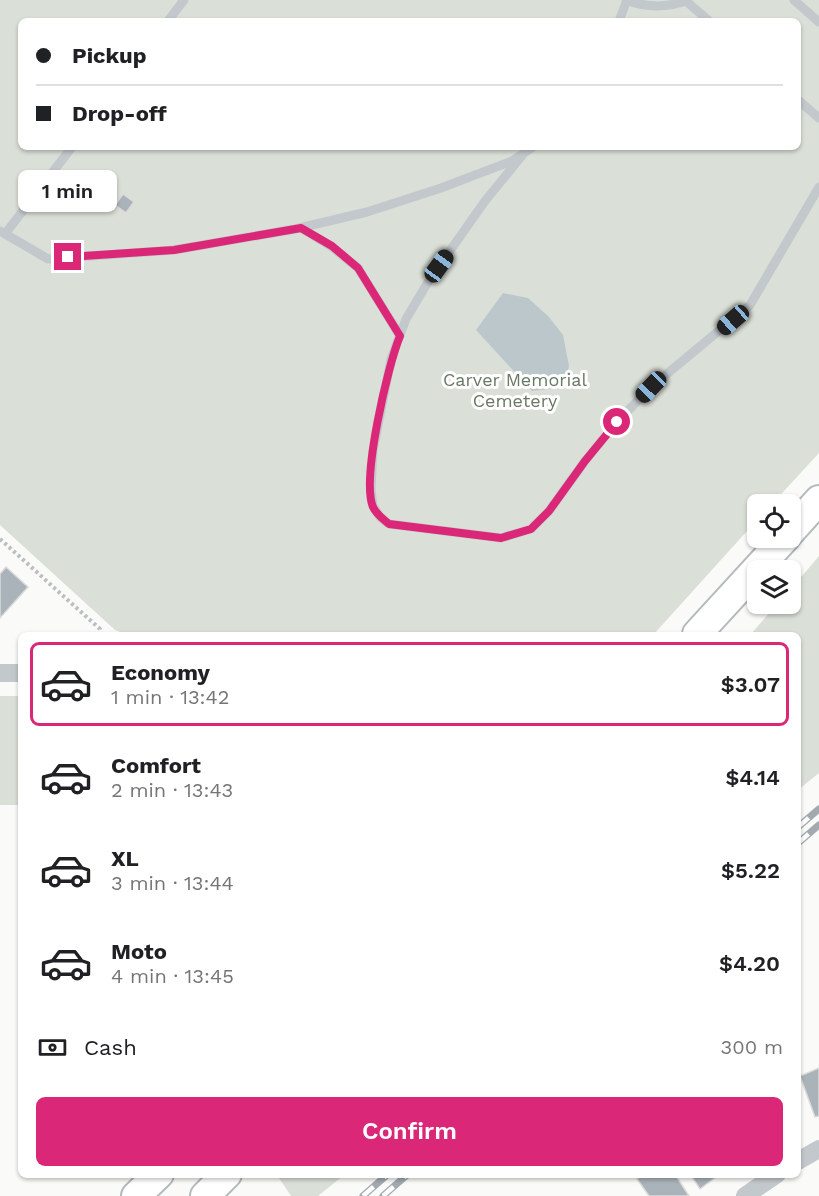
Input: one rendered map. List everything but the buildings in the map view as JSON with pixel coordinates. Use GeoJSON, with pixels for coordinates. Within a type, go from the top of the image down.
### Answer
{"type":"FeatureCollection","features":[{"type":"Feature","properties":{"kind":"main road"},"geometry":{"type":"LineString","coordinates":[[801,520],[819,500]]}},
{"type":"Feature","properties":{"kind":"main road"},"geometry":{"type":"LineString","coordinates":[[699,632],[776,548]]}},
{"type":"Feature","properties":{"kind":"main road"},"geometry":{"type":"LineString","coordinates":[[136,1196],[155,1178]]}},
{"type":"Feature","properties":{"kind":"main road"},"geometry":{"type":"LineString","coordinates":[[205,1196],[223,1178]]}},
{"type":"Feature","properties":{"kind":"street"},"geometry":{"type":"LineString","coordinates":[[0,673],[18,673]]}},
{"type":"Feature","properties":{"kind":"street"},"geometry":{"type":"LineString","coordinates":[[801,1159],[819,1149]]}},
{"type":"Feature","properties":{"kind":"street"},"geometry":{"type":"LineString","coordinates":[[745,1196],[771,1178]]}},
{"type":"Feature","properties":{"kind":"lane"},"geometry":{"type":"LineString","coordinates":[[170,18],[184,0]]}},
{"type":"Feature","properties":{"kind":"lane"},"geometry":{"type":"LineString","coordinates":[[620,18],[626,0],[641,5],[665,6],[687,1],[706,18]]}},
{"type":"Feature","properties":{"kind":"lane"},"geometry":{"type":"LineString","coordinates":[[794,0],[819,22]]}},
{"type":"Feature","properties":{"kind":"lane"},"geometry":{"type":"LineString","coordinates":[[801,103],[819,118]]}},
{"type":"Feature","properties":{"kind":"lane"},"geometry":{"type":"LineString","coordinates":[[70,150],[3,232],[48,259],[174,250],[301,228],[367,212],[441,188],[512,161],[529,150]]}},
{"type":"Feature","properties":{"kind":"lane"},"geometry":{"type":"LineString","coordinates":[[529,150],[485,201],[428,282],[406,319],[391,358],[373,451],[371,489],[373,506],[380,517],[389,524],[501,538],[531,529],[549,511],[617,422],[651,387],[750,305],[819,187]]}},
{"type":"Feature","properties":{"kind":"lane"},"geometry":{"type":"LineString","coordinates":[[301,228],[332,246],[358,268],[400,336]]}},
{"type":"Feature","properties":{"kind":"path"},"geometry":{"type":"LineString","coordinates":[[0,539],[100,629],[100,632]]}},
{"type":"Feature","properties":{"kind":"green space","name":"Carver Memorial Cemetery"},"geometry":{"type":"Polygon","coordinates":[[[0,0],[819,0],[819,453],[781,494],[747,494],[747,531],[656,632],[120,632],[115,630],[0,525],[0,0]]]}},
{"type":"Feature","properties":{"kind":"green space"},"geometry":{"type":"Polygon","coordinates":[[[819,556],[819,773],[801,788],[801,632],[753,632],[768,614],[801,614],[801,577],[819,556]]]}},
{"type":"Feature","properties":{"kind":"green space"},"geometry":{"type":"Polygon","coordinates":[[[0,696],[18,696],[18,805],[0,805],[0,696]]]}},
{"type":"Feature","properties":{"kind":"green space"},"geometry":{"type":"Polygon","coordinates":[[[279,1178],[340,1178],[318,1196],[291,1196],[279,1178]]]}},
{"type":"Feature","properties":{"kind":"shaded area"},"geometry":{"type":"Polygon","coordinates":[[[503,293],[528,298],[548,316],[563,335],[569,366],[564,387],[532,391],[476,330],[503,293]]]}},
{"type":"Feature","properties":{"kind":"railway"},"geometry":{"type":"LineString","coordinates":[[801,824],[819,809]]}},
{"type":"Feature","properties":{"kind":"railway"},"geometry":{"type":"LineString","coordinates":[[801,840],[819,825]]}},
{"type":"Feature","properties":{"kind":"railway"},"geometry":{"type":"LineString","coordinates":[[363,1196],[383,1178]]}},
{"type":"Feature","properties":{"kind":"railway"},"geometry":{"type":"LineString","coordinates":[[383,1196],[403,1178]]}},
{"type":"Feature","properties":{"kind":"route"},"geometry":{"type":"LineString","coordinates":[[68,257],[174,250],[301,228],[332,246],[358,268],[400,336],[391,358],[373,451],[371,489],[373,506],[380,517],[389,524],[501,538],[531,529],[549,511],[617,422]]}}]}
